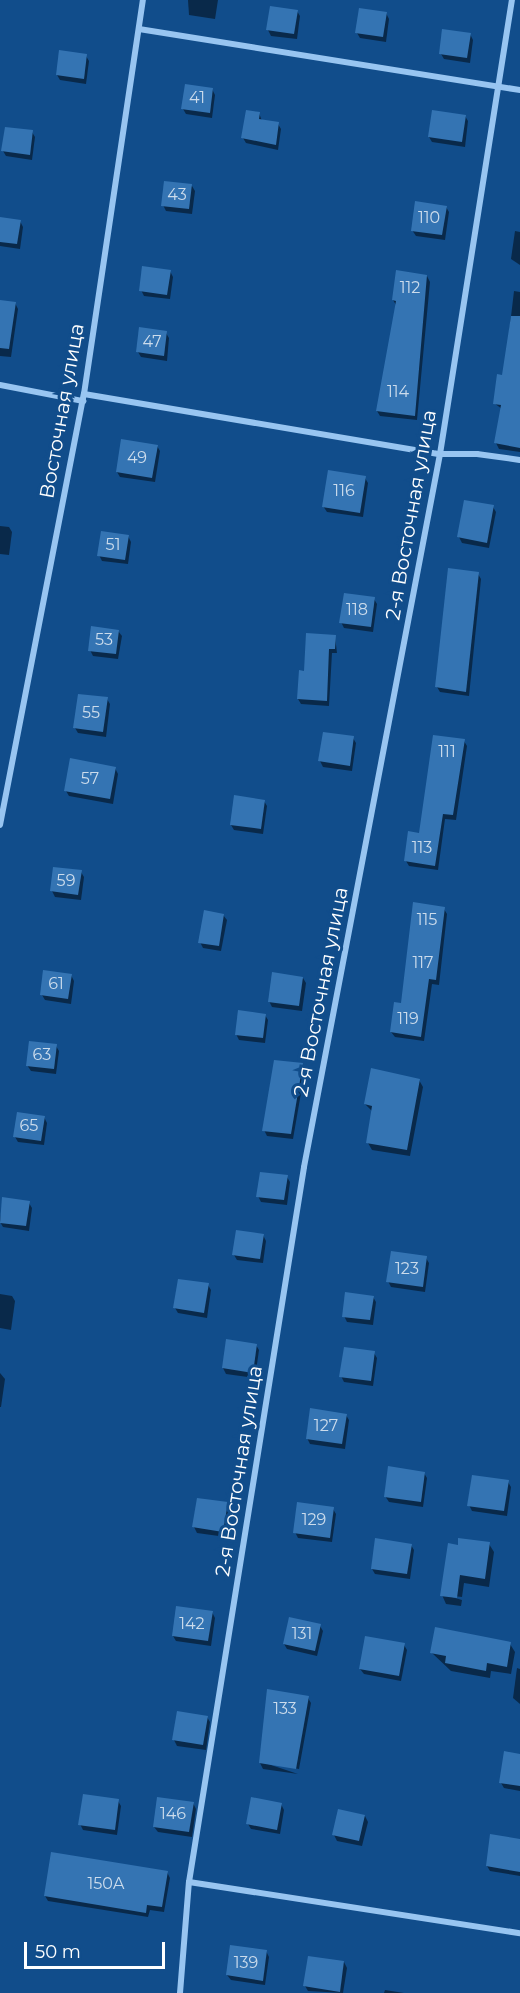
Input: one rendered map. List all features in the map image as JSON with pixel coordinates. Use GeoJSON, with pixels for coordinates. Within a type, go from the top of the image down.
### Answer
{"type":"FeatureCollection","features":[{"type":"Feature","properties":{"kind":"street","name":"Восточная улица"},"geometry":{"type":"LineString","coordinates":[[0,825],[83,401],[143,0]]}},
{"type":"Feature","properties":{"kind":"street","name":"2-я Восточная улица"},"geometry":{"type":"LineString","coordinates":[[180,1993],[189,1882],[304,1167],[440,454],[512,0]]}},
{"type":"Feature","properties":{"kind":"street"},"geometry":{"type":"LineString","coordinates":[[139,28],[520,90]]}},
{"type":"Feature","properties":{"kind":"street"},"geometry":{"type":"LineString","coordinates":[[0,385],[83,401]]}},
{"type":"Feature","properties":{"kind":"street"},"geometry":{"type":"LineString","coordinates":[[84,394],[440,454],[520,460]]}},
{"type":"Feature","properties":{"kind":"street"},"geometry":{"type":"LineString","coordinates":[[189,1882],[520,1933]]}},
{"type":"Feature","properties":{"kind":"building"},"geometry":{"type":"Polygon","coordinates":[[[270,6],[298,10],[294,34],[266,30],[270,6]]]}},
{"type":"Feature","properties":{"kind":"building"},"geometry":{"type":"Polygon","coordinates":[[[359,8],[387,12],[383,37],[355,33],[359,8]]]}},
{"type":"Feature","properties":{"kind":"building"},"geometry":{"type":"Polygon","coordinates":[[[442,29],[471,33],[467,58],[439,54],[442,29]]]}},
{"type":"Feature","properties":{"kind":"building"},"geometry":{"type":"Polygon","coordinates":[[[59,50],[87,54],[84,79],[56,75],[59,50]]]}},
{"type":"Feature","properties":{"kind":"building"},"geometry":{"type":"Polygon","coordinates":[[[185,84],[213,88],[210,113],[181,109],[185,84]]]}},
{"type":"Feature","properties":{"kind":"building"},"geometry":{"type":"Polygon","coordinates":[[[246,110],[260,112],[259,119],[279,122],[276,145],[241,138],[246,110]]]}},
{"type":"Feature","properties":{"kind":"building"},"geometry":{"type":"Polygon","coordinates":[[[432,110],[466,115],[462,142],[428,137],[432,110]]]}},
{"type":"Feature","properties":{"kind":"building"},"geometry":{"type":"Polygon","coordinates":[[[5,127],[33,130],[30,155],[1,151],[5,127]]]}},
{"type":"Feature","properties":{"kind":"building"},"geometry":{"type":"Polygon","coordinates":[[[164,181],[192,184],[189,209],[161,206],[164,181]]]}},
{"type":"Feature","properties":{"kind":"building"},"geometry":{"type":"Polygon","coordinates":[[[415,201],[447,206],[442,235],[411,231],[415,201]]]}},
{"type":"Feature","properties":{"kind":"building"},"geometry":{"type":"Polygon","coordinates":[[[0,217],[21,220],[17,244],[0,242],[0,217]]]}},
{"type":"Feature","properties":{"kind":"building"},"geometry":{"type":"Polygon","coordinates":[[[142,266],[171,270],[167,295],[139,291],[142,266]]]}},
{"type":"Feature","properties":{"kind":"building"},"geometry":{"type":"Polygon","coordinates":[[[396,270],[427,275],[415,416],[376,411],[396,301],[392,300],[396,270]]]}},
{"type":"Feature","properties":{"kind":"building"},"geometry":{"type":"Polygon","coordinates":[[[0,300],[16,302],[9,349],[0,348],[0,300]]]}},
{"type":"Feature","properties":{"kind":"building"},"geometry":{"type":"Polygon","coordinates":[[[511,316],[520,316],[520,448],[494,443],[501,405],[493,404],[497,374],[502,375],[511,316]]]}},
{"type":"Feature","properties":{"kind":"building"},"geometry":{"type":"Polygon","coordinates":[[[139,327],[167,331],[164,356],[136,352],[139,327]]]}},
{"type":"Feature","properties":{"kind":"building"},"geometry":{"type":"Polygon","coordinates":[[[121,439],[158,445],[152,478],[116,472],[121,439]]]}},
{"type":"Feature","properties":{"kind":"building"},"geometry":{"type":"Polygon","coordinates":[[[328,470],[366,476],[360,513],[322,507],[328,470]]]}},
{"type":"Feature","properties":{"kind":"building"},"geometry":{"type":"Polygon","coordinates":[[[464,500],[494,505],[487,543],[457,537],[464,500]]]}},
{"type":"Feature","properties":{"kind":"building"},"geometry":{"type":"Polygon","coordinates":[[[101,531],[129,535],[125,560],[97,556],[101,531]]]}},
{"type":"Feature","properties":{"kind":"building"},"geometry":{"type":"Polygon","coordinates":[[[448,568],[479,572],[466,692],[435,687],[448,568]]]}},
{"type":"Feature","properties":{"kind":"building"},"geometry":{"type":"Polygon","coordinates":[[[344,593],[375,597],[371,627],[339,623],[344,593]]]}},
{"type":"Feature","properties":{"kind":"building"},"geometry":{"type":"Polygon","coordinates":[[[91,626],[119,630],[116,654],[88,651],[91,626]]]}},
{"type":"Feature","properties":{"kind":"building"},"geometry":{"type":"Polygon","coordinates":[[[306,633],[336,635],[335,649],[329,649],[327,701],[297,699],[299,670],[304,671],[306,633]]]}},
{"type":"Feature","properties":{"kind":"building"},"geometry":{"type":"Polygon","coordinates":[[[78,694],[108,697],[103,732],[73,728],[78,694]]]}},
{"type":"Feature","properties":{"kind":"building"},"geometry":{"type":"Polygon","coordinates":[[[323,732],[354,736],[350,766],[318,761],[323,732]]]}},
{"type":"Feature","properties":{"kind":"building"},"geometry":{"type":"Polygon","coordinates":[[[433,735],[465,739],[453,815],[443,814],[435,866],[404,861],[408,831],[419,833],[433,735]]]}},
{"type":"Feature","properties":{"kind":"building"},"geometry":{"type":"Polygon","coordinates":[[[70,758],[116,767],[110,799],[64,791],[70,758]]]}},
{"type":"Feature","properties":{"kind":"building"},"geometry":{"type":"Polygon","coordinates":[[[234,795],[265,800],[261,829],[230,825],[234,795]]]}},
{"type":"Feature","properties":{"kind":"building"},"geometry":{"type":"Polygon","coordinates":[[[53,867],[82,870],[78,895],[50,891],[53,867]]]}},
{"type":"Feature","properties":{"kind":"building"},"geometry":{"type":"Polygon","coordinates":[[[413,902],[445,907],[436,980],[429,979],[421,1037],[390,1032],[394,1002],[401,1003],[413,902]]]}},
{"type":"Feature","properties":{"kind":"building"},"geometry":{"type":"Polygon","coordinates":[[[204,910],[224,914],[219,946],[198,943],[204,910]]]}},
{"type":"Feature","properties":{"kind":"building"},"geometry":{"type":"Polygon","coordinates":[[[43,970],[72,974],[68,999],[40,995],[43,970]]]}},
{"type":"Feature","properties":{"kind":"building"},"geometry":{"type":"Polygon","coordinates":[[[272,972],[303,977],[299,1006],[268,1002],[272,972]]]}},
{"type":"Feature","properties":{"kind":"building"},"geometry":{"type":"Polygon","coordinates":[[[238,1010],[266,1014],[263,1038],[235,1035],[238,1010]]]}},
{"type":"Feature","properties":{"kind":"building"},"geometry":{"type":"Polygon","coordinates":[[[29,1041],[57,1044],[54,1069],[26,1066],[29,1041]]]}},
{"type":"Feature","properties":{"kind":"building"},"geometry":{"type":"Polygon","coordinates":[[[274,1060],[303,1063],[291,1134],[262,1131],[274,1060]]]}},
{"type":"Feature","properties":{"kind":"building"},"geometry":{"type":"Polygon","coordinates":[[[371,1068],[420,1079],[407,1150],[366,1143],[372,1106],[364,1104],[371,1068]]]}},
{"type":"Feature","properties":{"kind":"building"},"geometry":{"type":"Polygon","coordinates":[[[17,1112],[45,1116],[41,1141],[13,1137],[17,1112]]]}},
{"type":"Feature","properties":{"kind":"building"},"geometry":{"type":"Polygon","coordinates":[[[260,1172],[288,1175],[284,1200],[256,1197],[260,1172]]]}},
{"type":"Feature","properties":{"kind":"building"},"geometry":{"type":"Polygon","coordinates":[[[2,1197],[30,1201],[26,1226],[0,1223],[2,1197]]]}},
{"type":"Feature","properties":{"kind":"building"},"geometry":{"type":"Polygon","coordinates":[[[236,1230],[264,1234],[260,1259],[232,1255],[236,1230]]]}},
{"type":"Feature","properties":{"kind":"building"},"geometry":{"type":"Polygon","coordinates":[[[391,1251],[427,1256],[423,1287],[386,1282],[391,1251]]]}},
{"type":"Feature","properties":{"kind":"building"},"geometry":{"type":"Polygon","coordinates":[[[178,1279],[209,1283],[204,1313],[173,1308],[178,1279]]]}},
{"type":"Feature","properties":{"kind":"building"},"geometry":{"type":"Polygon","coordinates":[[[345,1292],[374,1296],[370,1320],[342,1317],[345,1292]]]}},
{"type":"Feature","properties":{"kind":"building"},"geometry":{"type":"Polygon","coordinates":[[[226,1339],[257,1344],[253,1373],[222,1368],[226,1339]]]}},
{"type":"Feature","properties":{"kind":"building"},"geometry":{"type":"Polygon","coordinates":[[[344,1347],[375,1351],[371,1381],[339,1377],[344,1347]]]}},
{"type":"Feature","properties":{"kind":"building"},"geometry":{"type":"Polygon","coordinates":[[[310,1408],[347,1414],[342,1444],[306,1439],[310,1408]]]}},
{"type":"Feature","properties":{"kind":"building"},"geometry":{"type":"Polygon","coordinates":[[[388,1466],[425,1472],[421,1502],[384,1497],[388,1466]]]}},
{"type":"Feature","properties":{"kind":"building"},"geometry":{"type":"Polygon","coordinates":[[[472,1475],[509,1480],[504,1511],[467,1506],[472,1475]]]}},
{"type":"Feature","properties":{"kind":"building"},"geometry":{"type":"Polygon","coordinates":[[[197,1498],[228,1502],[223,1532],[192,1527],[197,1498]]]}},
{"type":"Feature","properties":{"kind":"building"},"geometry":{"type":"Polygon","coordinates":[[[297,1502],[334,1507],[330,1538],[293,1533],[297,1502]]]}},
{"type":"Feature","properties":{"kind":"building"},"geometry":{"type":"Polygon","coordinates":[[[375,1538],[412,1544],[407,1574],[371,1569],[375,1538]]]}},
{"type":"Feature","properties":{"kind":"building"},"geometry":{"type":"Polygon","coordinates":[[[458,1538],[490,1542],[485,1579],[460,1575],[457,1598],[440,1596],[448,1543],[458,1545],[458,1538]]]}},
{"type":"Feature","properties":{"kind":"building"},"geometry":{"type":"Polygon","coordinates":[[[176,1606],[213,1611],[208,1641],[172,1636],[176,1606]]]}},
{"type":"Feature","properties":{"kind":"building"},"geometry":{"type":"Polygon","coordinates":[[[289,1617],[321,1624],[315,1651],[283,1644],[289,1617]]]}},
{"type":"Feature","properties":{"kind":"building"},"geometry":{"type":"Polygon","coordinates":[[[435,1627],[511,1642],[507,1667],[487,1663],[486,1671],[445,1663],[446,1656],[430,1653],[435,1627]]]}},
{"type":"Feature","properties":{"kind":"building"},"geometry":{"type":"Polygon","coordinates":[[[365,1636],[405,1643],[399,1676],[359,1669],[365,1636]]]}},
{"type":"Feature","properties":{"kind":"building"},"geometry":{"type":"Polygon","coordinates":[[[267,1689],[309,1696],[296,1769],[259,1763],[267,1689]]]}},
{"type":"Feature","properties":{"kind":"building"},"geometry":{"type":"Polygon","coordinates":[[[177,1711],[208,1716],[203,1745],[172,1740],[177,1711]]]}},
{"type":"Feature","properties":{"kind":"building"},"geometry":{"type":"Polygon","coordinates":[[[504,1751],[520,1754],[520,1786],[499,1783],[504,1751]]]}},
{"type":"Feature","properties":{"kind":"building"},"geometry":{"type":"Polygon","coordinates":[[[83,1794],[119,1799],[115,1830],[78,1825],[83,1794]]]}},
{"type":"Feature","properties":{"kind":"building"},"geometry":{"type":"Polygon","coordinates":[[[157,1797],[194,1802],[189,1832],[153,1827],[157,1797]]]}},
{"type":"Feature","properties":{"kind":"building"},"geometry":{"type":"Polygon","coordinates":[[[251,1797],[282,1803],[277,1830],[246,1824],[251,1797]]]}},
{"type":"Feature","properties":{"kind":"building"},"geometry":{"type":"Polygon","coordinates":[[[338,1809],[365,1815],[359,1841],[332,1835],[338,1809]]]}},
{"type":"Feature","properties":{"kind":"building"},"geometry":{"type":"Polygon","coordinates":[[[490,1834],[520,1839],[520,1872],[486,1866],[490,1834]]]}},
{"type":"Feature","properties":{"kind":"building"},"geometry":{"type":"Polygon","coordinates":[[[51,1852],[168,1871],[162,1907],[147,1905],[146,1913],[44,1896],[51,1852]]]}},
{"type":"Feature","properties":{"kind":"building"},"geometry":{"type":"Polygon","coordinates":[[[230,1945],[267,1950],[263,1981],[226,1975],[230,1945]]]}},
{"type":"Feature","properties":{"kind":"building"},"geometry":{"type":"Polygon","coordinates":[[[308,1956],[344,1961],[340,1992],[303,1986],[308,1956]]]}}]}
